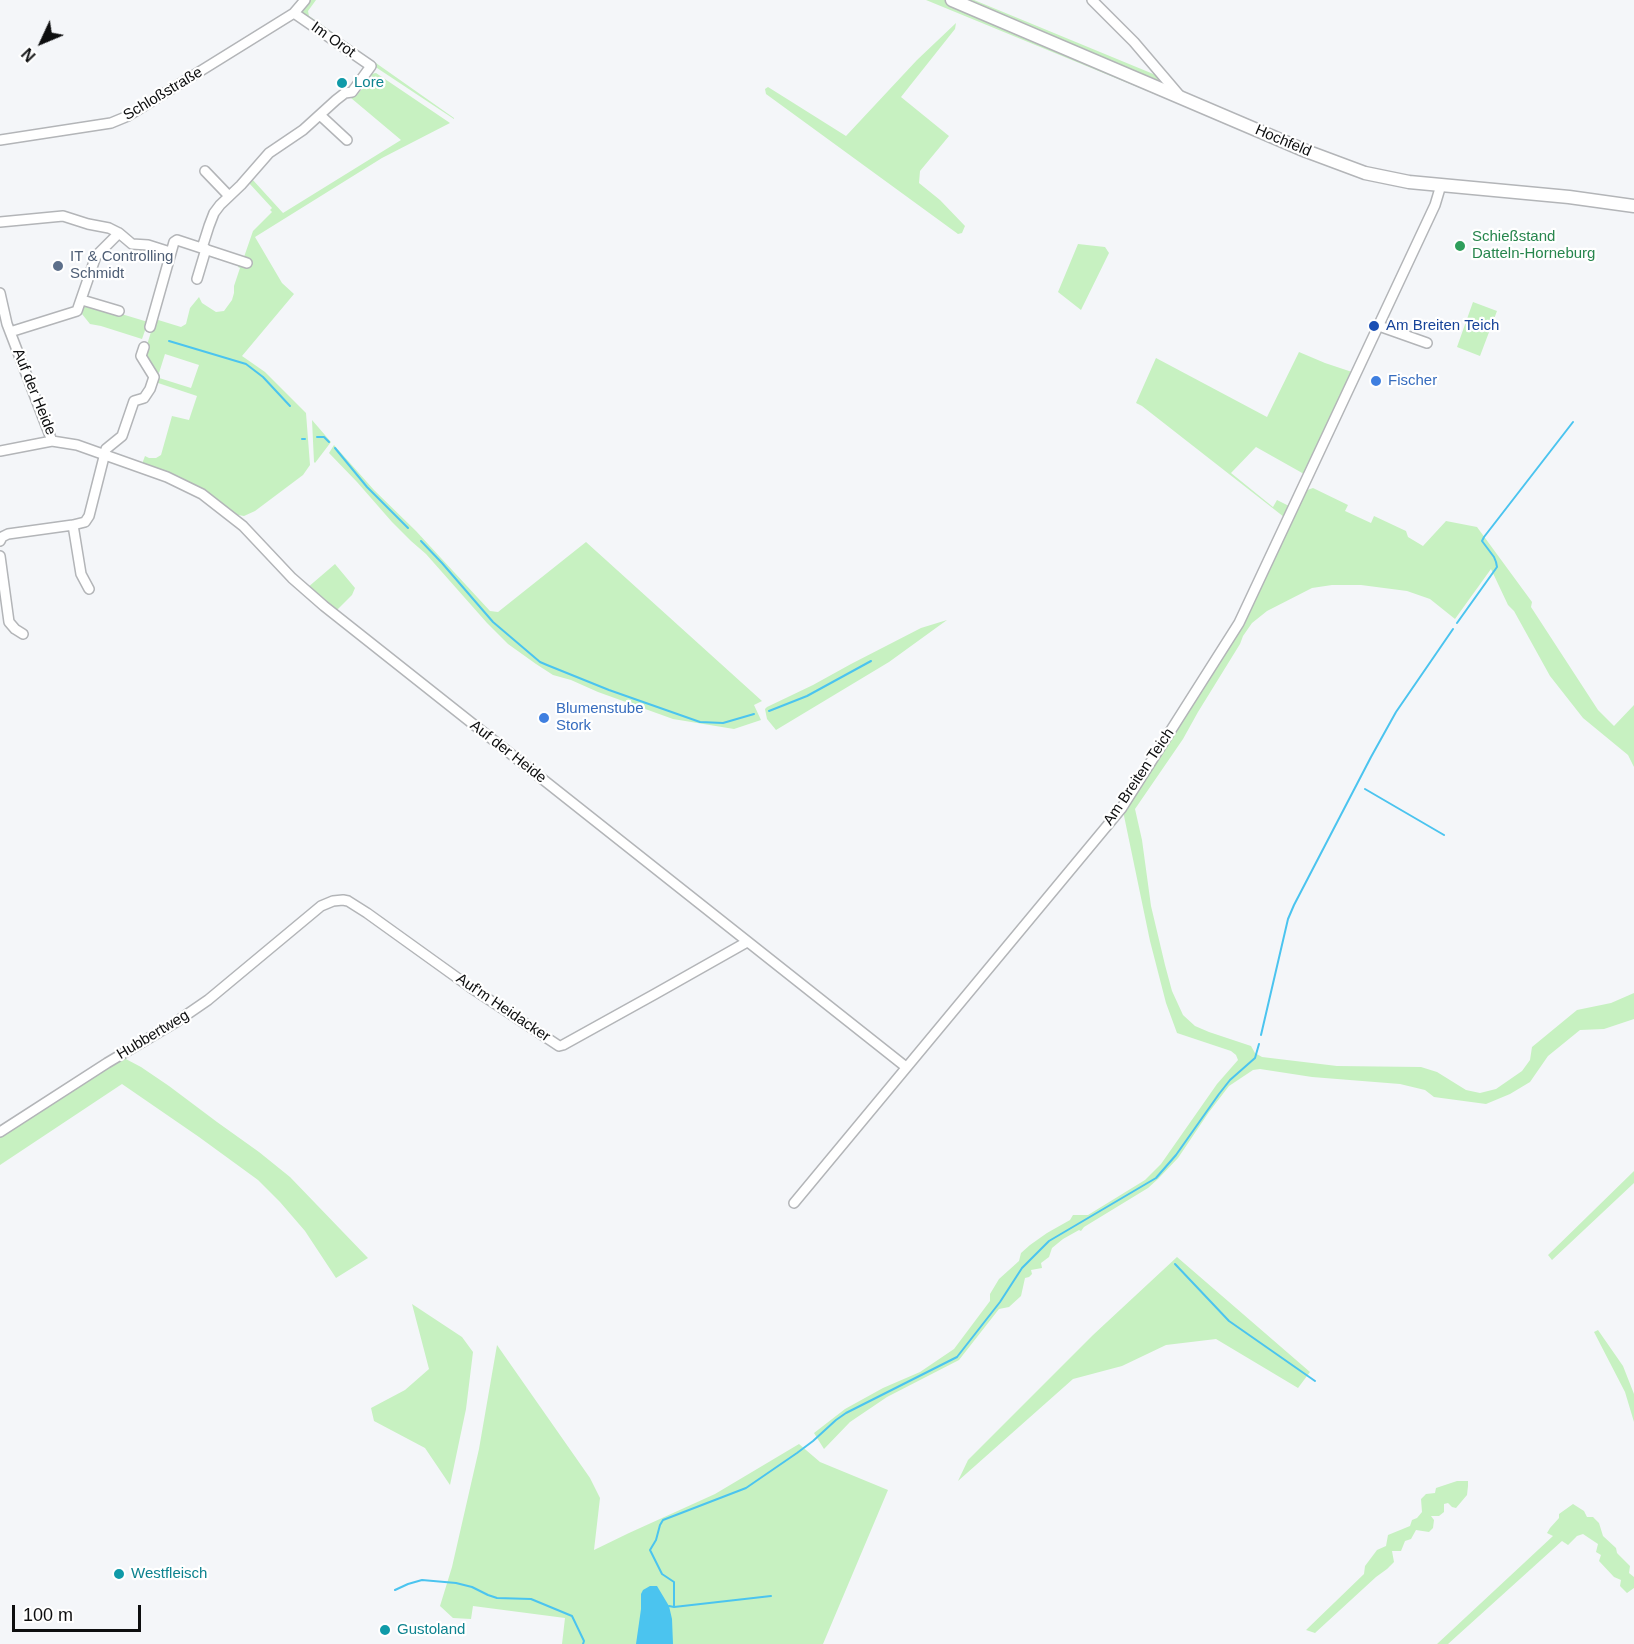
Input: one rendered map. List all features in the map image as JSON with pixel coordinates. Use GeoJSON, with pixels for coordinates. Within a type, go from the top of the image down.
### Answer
{"type":"FeatureCollection","features":[{"type":"Feature","properties":{"kind":"street","name":"Schloßstraße"},"geometry":{"type":"LineString","coordinates":[[0,140],[111,123],[128,116],[294,13],[305,0]]}},
{"type":"Feature","properties":{"kind":"street","name":"Hochfeld"},"geometry":{"type":"LineString","coordinates":[[952,0],[1306,151],[1365,173],[1408,182],[1569,197],[1634,206]]}},
{"type":"Feature","properties":{"kind":"street"},"geometry":{"type":"LineString","coordinates":[[1092,0],[1134,42],[1181,98]]}},
{"type":"Feature","properties":{"kind":"street","name":"Im Orot"},"geometry":{"type":"LineString","coordinates":[[196,279],[214,213],[269,153],[303,130],[345,93],[352,92],[371,66],[294,13]]}},
{"type":"Feature","properties":{"kind":"street"},"geometry":{"type":"LineString","coordinates":[[320,115],[347,140]]}},
{"type":"Feature","properties":{"kind":"street"},"geometry":{"type":"LineString","coordinates":[[205,171],[229,196]]}},
{"type":"Feature","properties":{"kind":"street","name":"Am Breiten Teich"},"geometry":{"type":"LineString","coordinates":[[794,1203],[1107,826],[1127,799],[1239,623],[1435,205],[1441,185]]}},
{"type":"Feature","properties":{"kind":"street"},"geometry":{"type":"LineString","coordinates":[[0,222],[63,216],[109,228],[132,244],[148,245],[171,252]]}},
{"type":"Feature","properties":{"kind":"street"},"geometry":{"type":"LineString","coordinates":[[6,327],[77,311],[96,256],[119,233]]}},
{"type":"Feature","properties":{"kind":"street"},"geometry":{"type":"LineString","coordinates":[[150,327],[174,242],[177,240],[247,263]]}},
{"type":"Feature","properties":{"kind":"street","name":"Auf der Heide"},"geometry":{"type":"LineString","coordinates":[[0,293],[6,327],[52,441],[77,444],[167,477],[202,494],[220,507],[243,526],[292,578],[324,606],[906,1067]]}},
{"type":"Feature","properties":{"kind":"street"},"geometry":{"type":"LineString","coordinates":[[82,300],[119,311]]}},
{"type":"Feature","properties":{"kind":"street"},"geometry":{"type":"LineString","coordinates":[[1378,326],[1427,343]]}},
{"type":"Feature","properties":{"kind":"street"},"geometry":{"type":"LineString","coordinates":[[0,540],[8,534],[85,522],[89,516],[106,448],[122,436],[134,401],[144,398],[154,377],[141,356],[144,347]]}},
{"type":"Feature","properties":{"kind":"street"},"geometry":{"type":"LineString","coordinates":[[0,451],[52,441]]}},
{"type":"Feature","properties":{"kind":"street"},"geometry":{"type":"LineString","coordinates":[[73,525],[81,574],[89,589]]}},
{"type":"Feature","properties":{"kind":"street"},"geometry":{"type":"LineString","coordinates":[[0,556],[9,622],[23,634]]}},
{"type":"Feature","properties":{"kind":"street","name":"Auf'm Heidacker"},"geometry":{"type":"LineString","coordinates":[[297,925],[327,903],[337,900],[348,901],[559,1046],[747,942]]}},
{"type":"Feature","properties":{"kind":"street","name":"Hubbertweg"},"geometry":{"type":"LineString","coordinates":[[0,1132],[107,1062],[200,1006],[297,925]]}},
{"type":"Feature","properties":{"kind":"green space"},"geometry":{"type":"Polygon","coordinates":[[[310,0],[316,0],[308,11],[309,16],[454,119],[374,66],[301,13],[310,0]]]}},
{"type":"Feature","properties":{"kind":"green space"},"geometry":{"type":"Polygon","coordinates":[[[926,0],[974,0],[1163,78],[1186,107],[926,0]]]}},
{"type":"Feature","properties":{"kind":"green space"},"geometry":{"type":"Polygon","coordinates":[[[956,23],[955,29],[901,97],[949,136],[920,171],[919,183],[940,200],[965,226],[962,233],[958,234],[766,94],[765,89],[768,87],[846,136],[917,60],[956,23]]]}},
{"type":"Feature","properties":{"kind":"green space"},"geometry":{"type":"Polygon","coordinates":[[[376,73],[450,123],[382,158],[255,237],[282,283],[294,294],[242,356],[265,372],[306,413],[310,465],[303,475],[255,511],[244,516],[238,515],[186,481],[142,464],[145,456],[156,458],[161,455],[172,416],[189,420],[197,396],[155,382],[156,377],[191,388],[199,365],[165,354],[159,373],[153,371],[145,359],[155,319],[181,327],[186,324],[190,308],[199,297],[202,303],[216,312],[224,311],[232,300],[241,257],[244,257],[253,231],[272,212],[270,210],[272,208],[249,183],[252,179],[283,213],[401,140],[351,98],[357,95],[372,79],[371,74],[376,73]]]}},
{"type":"Feature","properties":{"kind":"green space"},"geometry":{"type":"Polygon","coordinates":[[[1078,244],[1105,247],[1109,253],[1081,310],[1058,292],[1078,244]]]}},
{"type":"Feature","properties":{"kind":"green space"},"geometry":{"type":"Polygon","coordinates":[[[1473,302],[1497,311],[1480,356],[1457,347],[1473,302]]]}},
{"type":"Feature","properties":{"kind":"green space"},"geometry":{"type":"Polygon","coordinates":[[[85,303],[148,322],[142,339],[90,324],[82,314],[85,303]]]}},
{"type":"Feature","properties":{"kind":"green space"},"geometry":{"type":"Polygon","coordinates":[[[1299,352],[1352,372],[1304,474],[1256,447],[1231,473],[1273,507],[1277,500],[1289,506],[1284,517],[1136,403],[1156,358],[1267,417],[1299,352]]]}},
{"type":"Feature","properties":{"kind":"green space"},"geometry":{"type":"Polygon","coordinates":[[[312,420],[331,442],[315,463],[314,462],[312,420]]]}},
{"type":"Feature","properties":{"kind":"green space"},"geometry":{"type":"Polygon","coordinates":[[[334,445],[490,611],[498,612],[586,542],[762,701],[754,705],[761,720],[734,729],[673,719],[553,675],[508,644],[487,623],[426,554],[392,522],[329,453],[334,445]]]}},
{"type":"Feature","properties":{"kind":"green space"},"geometry":{"type":"Polygon","coordinates":[[[1313,488],[1348,505],[1345,511],[1371,523],[1374,516],[1406,531],[1408,537],[1423,546],[1446,521],[1477,527],[1532,602],[1531,607],[1598,710],[1614,726],[1634,705],[1634,767],[1628,755],[1583,718],[1550,676],[1514,611],[1508,605],[1491,569],[1455,619],[1430,599],[1407,591],[1361,585],[1312,588],[1267,611],[1252,623],[1243,636],[1183,739],[1135,809],[1142,840],[1151,906],[1172,991],[1183,1015],[1195,1026],[1251,1046],[1255,1053],[1262,1057],[1337,1066],[1421,1067],[1437,1072],[1466,1090],[1480,1093],[1496,1089],[1522,1071],[1530,1060],[1532,1047],[1577,1010],[1611,1003],[1634,993],[1634,1019],[1604,1029],[1580,1030],[1548,1056],[1530,1082],[1486,1104],[1434,1097],[1425,1090],[1400,1084],[1253,1070],[1229,1086],[1178,1158],[1148,1188],[1081,1231],[1063,1239],[1052,1248],[1049,1257],[1041,1263],[1042,1268],[1031,1270],[1032,1274],[1025,1278],[1021,1296],[1009,1307],[999,1309],[959,1360],[887,1397],[850,1422],[824,1449],[814,1433],[845,1409],[883,1388],[920,1372],[954,1349],[990,1301],[990,1294],[999,1279],[1019,1261],[1021,1253],[1030,1245],[1070,1220],[1073,1215],[1088,1215],[1145,1180],[1161,1164],[1217,1084],[1238,1060],[1231,1051],[1177,1033],[1166,1003],[1150,941],[1123,811],[1241,624],[1304,491],[1313,488]]]}},
{"type":"Feature","properties":{"kind":"green space"},"geometry":{"type":"Polygon","coordinates":[[[335,564],[355,588],[352,595],[335,612],[307,588],[335,564]]]}},
{"type":"Feature","properties":{"kind":"green space"},"geometry":{"type":"Polygon","coordinates":[[[947,620],[889,662],[776,730],[767,719],[765,709],[767,707],[921,628],[947,620]]]}},
{"type":"Feature","properties":{"kind":"green space"},"geometry":{"type":"Polygon","coordinates":[[[122,1057],[169,1086],[290,1177],[368,1258],[336,1278],[305,1231],[258,1180],[122,1084],[0,1165],[0,1135],[122,1057]]]}},
{"type":"Feature","properties":{"kind":"green space"},"geometry":{"type":"Polygon","coordinates":[[[1634,1171],[1634,1183],[1552,1260],[1548,1255],[1634,1171]]]}},
{"type":"Feature","properties":{"kind":"green space"},"geometry":{"type":"Polygon","coordinates":[[[1177,1257],[1310,1372],[1298,1388],[1216,1339],[1166,1345],[1122,1366],[1073,1379],[958,1481],[968,1460],[1093,1335],[1177,1257]]]}},
{"type":"Feature","properties":{"kind":"green space"},"geometry":{"type":"Polygon","coordinates":[[[412,1304],[462,1337],[473,1352],[466,1409],[450,1485],[425,1448],[374,1421],[371,1408],[405,1390],[429,1369],[412,1304]]]}},
{"type":"Feature","properties":{"kind":"green space"},"geometry":{"type":"Polygon","coordinates":[[[1598,1330],[1623,1366],[1634,1394],[1634,1422],[1625,1392],[1594,1332],[1598,1330]]]}},
{"type":"Feature","properties":{"kind":"green space"},"geometry":{"type":"Polygon","coordinates":[[[497,1345],[590,1478],[600,1498],[594,1550],[715,1494],[799,1444],[820,1462],[888,1490],[823,1644],[562,1644],[565,1618],[473,1606],[471,1619],[453,1618],[440,1606],[452,1567],[479,1449],[497,1345]]]}},
{"type":"Feature","properties":{"kind":"green space"},"geometry":{"type":"Polygon","coordinates":[[[1457,1481],[1468,1481],[1468,1486],[1467,1495],[1456,1508],[1448,1503],[1444,1504],[1444,1512],[1439,1516],[1431,1516],[1434,1520],[1433,1528],[1429,1532],[1416,1530],[1411,1539],[1405,1541],[1401,1551],[1392,1551],[1394,1562],[1387,1569],[1315,1633],[1306,1630],[1364,1574],[1365,1566],[1377,1550],[1386,1546],[1388,1535],[1410,1526],[1412,1520],[1422,1512],[1421,1499],[1426,1494],[1435,1493],[1436,1488],[1457,1481]]]}},
{"type":"Feature","properties":{"kind":"green space"},"geometry":{"type":"Polygon","coordinates":[[[1573,1504],[1584,1511],[1587,1517],[1593,1517],[1599,1523],[1603,1536],[1630,1566],[1629,1573],[1634,1577],[1634,1588],[1627,1593],[1620,1586],[1621,1580],[1614,1577],[1599,1561],[1601,1555],[1596,1552],[1598,1544],[1583,1534],[1577,1536],[1568,1545],[1562,1541],[1448,1644],[1437,1644],[1553,1536],[1547,1533],[1550,1528],[1559,1518],[1559,1514],[1573,1504]]]}},
{"type":"Feature","properties":{"kind":"water"},"geometry":{"type":"Polygon","coordinates":[[[650,1586],[657,1586],[669,1606],[673,1644],[636,1644],[641,1594],[650,1586]]]}},
{"type":"Feature","properties":{"kind":"waterway"},"geometry":{"type":"LineString","coordinates":[[169,341],[246,364],[263,377],[290,406]]}},
{"type":"Feature","properties":{"kind":"waterway"},"geometry":{"type":"LineString","coordinates":[[1457,623],[1497,567],[1494,557],[1482,541],[1484,537],[1573,422]]}},
{"type":"Feature","properties":{"kind":"waterway"},"geometry":{"type":"LineString","coordinates":[[317,437],[324,437],[329,442]]}},
{"type":"Feature","properties":{"kind":"waterway"},"geometry":{"type":"LineString","coordinates":[[335,448],[367,487],[408,528]]}},
{"type":"Feature","properties":{"kind":"waterway"},"geometry":{"type":"LineString","coordinates":[[421,541],[493,622],[540,662],[609,690],[700,722],[723,723],[754,714]]}},
{"type":"Feature","properties":{"kind":"waterway"},"geometry":{"type":"LineString","coordinates":[[1261,1035],[1288,919],[1294,905],[1396,712],[1453,629]]}},
{"type":"Feature","properties":{"kind":"waterway"},"geometry":{"type":"LineString","coordinates":[[769,711],[807,696],[871,661]]}},
{"type":"Feature","properties":{"kind":"waterway"},"geometry":{"type":"LineString","coordinates":[[1365,789],[1444,835]]}},
{"type":"Feature","properties":{"kind":"waterway"},"geometry":{"type":"LineString","coordinates":[[669,1606],[674,1607],[674,1582],[662,1574],[650,1550],[663,1520],[746,1488],[797,1453],[846,1413],[957,1357],[1000,1302],[1022,1268],[1049,1241],[1156,1178],[1176,1155],[1230,1080],[1255,1058],[1259,1044]]}},
{"type":"Feature","properties":{"kind":"waterway"},"geometry":{"type":"LineString","coordinates":[[1175,1264],[1229,1321],[1315,1381]]}},
{"type":"Feature","properties":{"kind":"waterway"},"geometry":{"type":"LineString","coordinates":[[395,1590],[422,1580],[456,1583],[497,1598],[531,1599],[572,1616],[584,1641],[583,1644]]}},
{"type":"Feature","properties":{"kind":"waterway"},"geometry":{"type":"LineString","coordinates":[[674,1607],[771,1596]]}},
{"type":"Feature","properties":{"kind":"place","name":"Lore"},"geometry":{"type":"Point","coordinates":[342,83]}},
{"type":"Feature","properties":{"kind":"place","name":"Schießstand Datteln-Horneburg"},"geometry":{"type":"Point","coordinates":[1460,246]}},
{"type":"Feature","properties":{"kind":"place","name":"IT & Controlling Schmidt"},"geometry":{"type":"Point","coordinates":[58,266]}},
{"type":"Feature","properties":{"kind":"place","name":"Am Breiten Teich"},"geometry":{"type":"Point","coordinates":[1374,326]}},
{"type":"Feature","properties":{"kind":"place","name":"Fischer"},"geometry":{"type":"Point","coordinates":[1376,381]}},
{"type":"Feature","properties":{"kind":"place","name":"Blumenstube Stork"},"geometry":{"type":"Point","coordinates":[544,718]}},
{"type":"Feature","properties":{"kind":"place","name":"Westfleisch"},"geometry":{"type":"Point","coordinates":[119,1574]}},
{"type":"Feature","properties":{"kind":"place","name":"Gustoland"},"geometry":{"type":"Point","coordinates":[385,1630]}}]}
